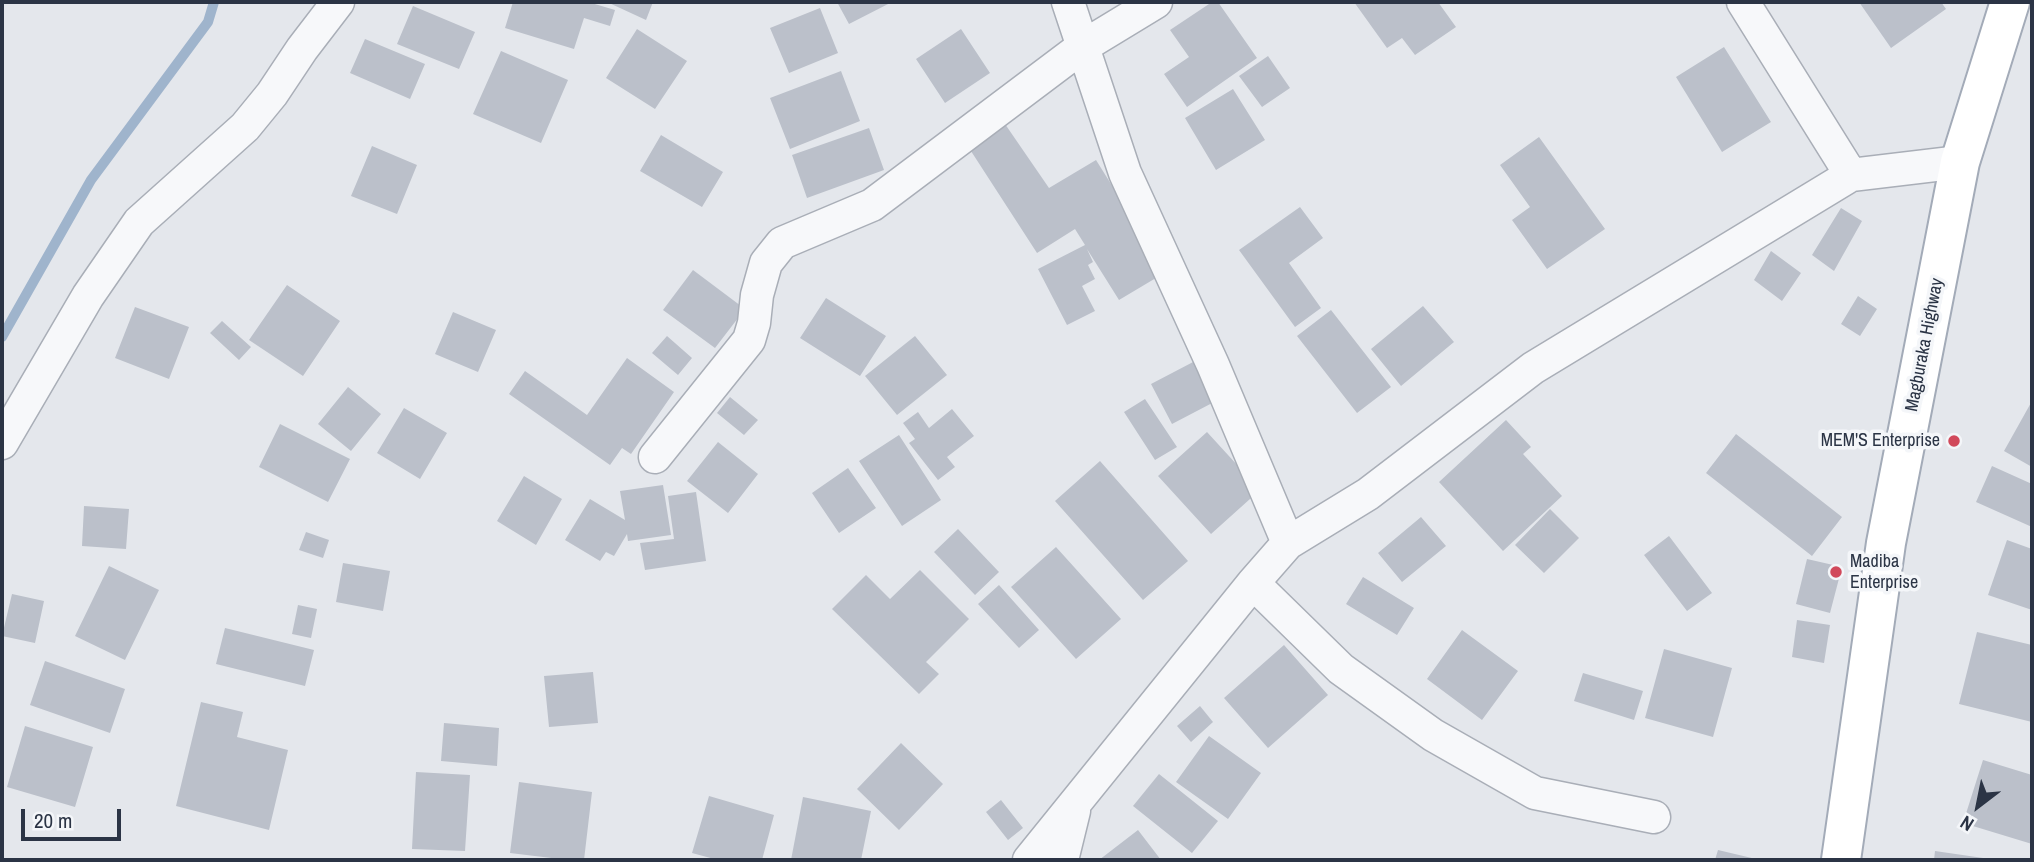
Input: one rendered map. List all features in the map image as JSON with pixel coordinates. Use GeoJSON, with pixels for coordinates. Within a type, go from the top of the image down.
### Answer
{"type":"FeatureCollection","features":[{"type":"Feature","properties":{"kind":"main road","name":"Magburaka Highway"},"geometry":{"type":"LineString","coordinates":[[1841,860],[1886,542],[1960,162],[2010,2]]}},
{"type":"Feature","properties":{"kind":"street"},"geometry":{"type":"LineString","coordinates":[[2,443],[88,296],[139,222],[246,127],[338,2]]}},
{"type":"Feature","properties":{"kind":"street"},"geometry":{"type":"LineString","coordinates":[[1068,2],[1125,173],[1213,365],[1288,543]]}},
{"type":"Feature","properties":{"kind":"street"},"geometry":{"type":"LineString","coordinates":[[656,457],[749,340],[766,263],[782,243],[872,205],[1083,47],[1156,2]]}},
{"type":"Feature","properties":{"kind":"street"},"geometry":{"type":"LineString","coordinates":[[1743,2],[1851,175]]}},
{"type":"Feature","properties":{"kind":"street"},"geometry":{"type":"LineString","coordinates":[[1029,860],[1288,543],[1368,494],[1533,368],[1851,175],[1960,162]]}},
{"type":"Feature","properties":{"kind":"street"},"geometry":{"type":"LineString","coordinates":[[1253,583],[1341,669],[1433,735],[1535,793],[1654,817]]}},
{"type":"Feature","properties":{"kind":"street"},"geometry":{"type":"LineString","coordinates":[[1062,860],[1077,800]]}},
{"type":"Feature","properties":{"kind":"building"},"geometry":{"type":"Polygon","coordinates":[[[513,2],[588,2],[615,10],[610,26],[584,18],[574,49],[505,28],[513,2]]]}},
{"type":"Feature","properties":{"kind":"building"},"geometry":{"type":"Polygon","coordinates":[[[607,2],[653,2],[646,20],[607,2]]]}},
{"type":"Feature","properties":{"kind":"building"},"geometry":{"type":"Polygon","coordinates":[[[837,2],[892,2],[849,24],[837,2]]]}},
{"type":"Feature","properties":{"kind":"building"},"geometry":{"type":"Polygon","coordinates":[[[1212,2],[1218,2],[1257,58],[1187,107],[1164,74],[1189,57],[1170,30],[1212,2]]]}},
{"type":"Feature","properties":{"kind":"building"},"geometry":{"type":"Polygon","coordinates":[[[1354,2],[1438,2],[1456,27],[1415,55],[1402,38],[1387,48],[1354,2]]]}},
{"type":"Feature","properties":{"kind":"building"},"geometry":{"type":"Polygon","coordinates":[[[1859,2],[1941,2],[1946,9],[1891,48],[1859,2]]]}},
{"type":"Feature","properties":{"kind":"building"},"geometry":{"type":"Polygon","coordinates":[[[413,6],[475,32],[459,69],[397,44],[413,6]]]}},
{"type":"Feature","properties":{"kind":"building"},"geometry":{"type":"Polygon","coordinates":[[[820,8],[838,53],[789,73],[770,28],[820,8]]]}},
{"type":"Feature","properties":{"kind":"building"},"geometry":{"type":"Polygon","coordinates":[[[637,29],[687,61],[655,109],[606,78],[637,29]]]}},
{"type":"Feature","properties":{"kind":"building"},"geometry":{"type":"Polygon","coordinates":[[[961,29],[990,73],[945,103],[916,59],[961,29]]]}},
{"type":"Feature","properties":{"kind":"building"},"geometry":{"type":"Polygon","coordinates":[[[365,39],[425,64],[410,99],[350,73],[365,39]]]}},
{"type":"Feature","properties":{"kind":"building"},"geometry":{"type":"Polygon","coordinates":[[[1724,47],[1771,122],[1722,152],[1676,77],[1724,47]]]}},
{"type":"Feature","properties":{"kind":"building"},"geometry":{"type":"Polygon","coordinates":[[[501,51],[568,80],[541,143],[473,114],[501,51]]]}},
{"type":"Feature","properties":{"kind":"building"},"geometry":{"type":"Polygon","coordinates":[[[1268,56],[1290,88],[1262,107],[1239,76],[1268,56]]]}},
{"type":"Feature","properties":{"kind":"building"},"geometry":{"type":"Polygon","coordinates":[[[841,71],[860,121],[790,149],[770,98],[841,71]]]}},
{"type":"Feature","properties":{"kind":"building"},"geometry":{"type":"Polygon","coordinates":[[[1233,89],[1265,140],[1216,170],[1185,118],[1233,89]]]}},
{"type":"Feature","properties":{"kind":"building"},"geometry":{"type":"Polygon","coordinates":[[[1005,124],[1049,188],[1096,160],[1166,272],[1119,300],[1087,249],[1093,262],[1088,265],[1095,279],[1082,286],[1095,311],[1067,325],[1038,269],[1085,245],[1075,229],[1037,253],[969,148],[1005,124]]]}},
{"type":"Feature","properties":{"kind":"building"},"geometry":{"type":"Polygon","coordinates":[[[869,128],[884,170],[807,198],[792,155],[869,128]]]}},
{"type":"Feature","properties":{"kind":"building"},"geometry":{"type":"Polygon","coordinates":[[[661,135],[723,172],[702,207],[640,171],[661,135]]]}},
{"type":"Feature","properties":{"kind":"building"},"geometry":{"type":"Polygon","coordinates":[[[1539,137],[1605,229],[1547,269],[1512,220],[1530,207],[1500,165],[1539,137]]]}},
{"type":"Feature","properties":{"kind":"building"},"geometry":{"type":"Polygon","coordinates":[[[372,146],[417,165],[397,214],[351,196],[372,146]]]}},
{"type":"Feature","properties":{"kind":"building"},"geometry":{"type":"Polygon","coordinates":[[[1300,207],[1323,238],[1289,263],[1321,308],[1295,327],[1239,250],[1300,207]]]}},
{"type":"Feature","properties":{"kind":"building"},"geometry":{"type":"Polygon","coordinates":[[[1841,208],[1862,221],[1834,271],[1812,255],[1841,208]]]}},
{"type":"Feature","properties":{"kind":"building"},"geometry":{"type":"Polygon","coordinates":[[[1771,251],[1801,273],[1782,301],[1754,280],[1771,251]]]}},
{"type":"Feature","properties":{"kind":"building"},"geometry":{"type":"Polygon","coordinates":[[[693,270],[745,309],[715,348],[663,310],[693,270]]]}},
{"type":"Feature","properties":{"kind":"building"},"geometry":{"type":"Polygon","coordinates":[[[287,285],[340,321],[303,376],[249,340],[287,285]]]}},
{"type":"Feature","properties":{"kind":"building"},"geometry":{"type":"Polygon","coordinates":[[[1858,296],[1877,309],[1860,336],[1841,324],[1858,296]]]}},
{"type":"Feature","properties":{"kind":"building"},"geometry":{"type":"Polygon","coordinates":[[[826,298],[886,336],[860,376],[800,338],[826,298]]]}},
{"type":"Feature","properties":{"kind":"building"},"geometry":{"type":"Polygon","coordinates":[[[1423,306],[1454,342],[1401,386],[1371,349],[1423,306]]]}},
{"type":"Feature","properties":{"kind":"building"},"geometry":{"type":"Polygon","coordinates":[[[135,307],[189,327],[169,379],[115,358],[135,307]]]}},
{"type":"Feature","properties":{"kind":"building"},"geometry":{"type":"Polygon","coordinates":[[[1331,310],[1391,387],[1357,413],[1297,336],[1331,310]]]}},
{"type":"Feature","properties":{"kind":"building"},"geometry":{"type":"Polygon","coordinates":[[[453,312],[496,330],[478,372],[435,354],[453,312]]]}},
{"type":"Feature","properties":{"kind":"building"},"geometry":{"type":"Polygon","coordinates":[[[222,321],[251,347],[239,360],[210,333],[222,321]]]}},
{"type":"Feature","properties":{"kind":"building"},"geometry":{"type":"Polygon","coordinates":[[[667,336],[692,358],[678,375],[652,353],[667,336]]]}},
{"type":"Feature","properties":{"kind":"building"},"geometry":{"type":"Polygon","coordinates":[[[915,336],[947,375],[897,415],[865,376],[915,336]]]}},
{"type":"Feature","properties":{"kind":"building"},"geometry":{"type":"Polygon","coordinates":[[[627,358],[674,392],[631,454],[622,448],[610,465],[509,394],[525,371],[587,415],[627,358]]]}},
{"type":"Feature","properties":{"kind":"building"},"geometry":{"type":"Polygon","coordinates":[[[1195,361],[1216,401],[1172,424],[1151,384],[1195,361]]]}},
{"type":"Feature","properties":{"kind":"building"},"geometry":{"type":"Polygon","coordinates":[[[348,387],[381,414],[351,451],[318,424],[348,387]]]}},
{"type":"Feature","properties":{"kind":"building"},"geometry":{"type":"Polygon","coordinates":[[[730,397],[758,420],[744,435],[717,413],[730,397]]]}},
{"type":"Feature","properties":{"kind":"building"},"geometry":{"type":"Polygon","coordinates":[[[1145,399],[1177,447],[1155,460],[1124,412],[1145,399]]]}},
{"type":"Feature","properties":{"kind":"building"},"geometry":{"type":"Polygon","coordinates":[[[2032,401],[2032,467],[2004,451],[2032,401]]]}},
{"type":"Feature","properties":{"kind":"building"},"geometry":{"type":"Polygon","coordinates":[[[404,408],[447,433],[420,479],[377,453],[404,408]]]}},
{"type":"Feature","properties":{"kind":"building"},"geometry":{"type":"Polygon","coordinates":[[[952,409],[974,436],[947,457],[955,467],[938,480],[909,443],[915,439],[903,423],[918,412],[929,428],[952,409]]]}},
{"type":"Feature","properties":{"kind":"building"},"geometry":{"type":"Polygon","coordinates":[[[1506,420],[1531,447],[1523,454],[1562,496],[1503,551],[1439,482],[1506,420]]]}},
{"type":"Feature","properties":{"kind":"building"},"geometry":{"type":"Polygon","coordinates":[[[280,424],[350,459],[328,502],[259,467],[280,424]]]}},
{"type":"Feature","properties":{"kind":"building"},"geometry":{"type":"Polygon","coordinates":[[[1207,432],[1260,490],[1211,534],[1158,476],[1207,432]]]}},
{"type":"Feature","properties":{"kind":"building"},"geometry":{"type":"Polygon","coordinates":[[[1736,434],[1842,517],[1812,556],[1706,473],[1736,434]]]}},
{"type":"Feature","properties":{"kind":"building"},"geometry":{"type":"Polygon","coordinates":[[[899,435],[941,500],[902,526],[859,461],[899,435]]]}},
{"type":"Feature","properties":{"kind":"building"},"geometry":{"type":"Polygon","coordinates":[[[718,442],[758,474],[728,513],[687,481],[718,442]]]}},
{"type":"Feature","properties":{"kind":"building"},"geometry":{"type":"Polygon","coordinates":[[[1100,461],[1188,561],[1143,600],[1055,501],[1100,461]]]}},
{"type":"Feature","properties":{"kind":"building"},"geometry":{"type":"Polygon","coordinates":[[[1992,466],[2032,484],[2032,527],[1976,502],[1992,466]]]}},
{"type":"Feature","properties":{"kind":"building"},"geometry":{"type":"Polygon","coordinates":[[[848,468],[876,508],[839,533],[812,493],[848,468]]]}},
{"type":"Feature","properties":{"kind":"building"},"geometry":{"type":"Polygon","coordinates":[[[524,476],[562,499],[536,545],[497,521],[524,476]]]}},
{"type":"Feature","properties":{"kind":"building"},"geometry":{"type":"Polygon","coordinates":[[[663,485],[671,535],[628,541],[627,534],[614,556],[606,552],[600,561],[565,540],[590,499],[625,520],[620,491],[663,485]]]}},
{"type":"Feature","properties":{"kind":"building"},"geometry":{"type":"Polygon","coordinates":[[[696,492],[706,561],[645,570],[640,543],[674,539],[668,496],[696,492]]]}},
{"type":"Feature","properties":{"kind":"building"},"geometry":{"type":"Polygon","coordinates":[[[84,506],[129,509],[126,549],[82,546],[84,506]]]}},
{"type":"Feature","properties":{"kind":"building"},"geometry":{"type":"Polygon","coordinates":[[[1550,509],[1579,538],[1544,573],[1515,545],[1550,509]]]}},
{"type":"Feature","properties":{"kind":"building"},"geometry":{"type":"Polygon","coordinates":[[[1421,517],[1446,546],[1402,582],[1378,553],[1421,517]]]}},
{"type":"Feature","properties":{"kind":"building"},"geometry":{"type":"Polygon","coordinates":[[[958,529],[999,572],[975,595],[934,552],[958,529]]]}},
{"type":"Feature","properties":{"kind":"building"},"geometry":{"type":"Polygon","coordinates":[[[306,532],[329,540],[323,558],[299,550],[306,532]]]}},
{"type":"Feature","properties":{"kind":"building"},"geometry":{"type":"Polygon","coordinates":[[[1669,536],[1712,593],[1687,611],[1644,555],[1669,536]]]}},
{"type":"Feature","properties":{"kind":"building"},"geometry":{"type":"Polygon","coordinates":[[[2007,540],[2032,549],[2032,610],[1988,595],[2007,540]]]}},
{"type":"Feature","properties":{"kind":"building"},"geometry":{"type":"Polygon","coordinates":[[[1056,547],[1121,619],[1076,659],[1011,587],[1056,547]]]}},
{"type":"Feature","properties":{"kind":"building"},"geometry":{"type":"Polygon","coordinates":[[[1807,559],[1842,567],[1830,613],[1796,604],[1807,559]]]}},
{"type":"Feature","properties":{"kind":"building"},"geometry":{"type":"Polygon","coordinates":[[[343,563],[390,571],[383,611],[336,602],[343,563]]]}},
{"type":"Feature","properties":{"kind":"building"},"geometry":{"type":"Polygon","coordinates":[[[109,566],[159,590],[125,660],[75,636],[109,566]]]}},
{"type":"Feature","properties":{"kind":"building"},"geometry":{"type":"Polygon","coordinates":[[[920,570],[969,619],[926,662],[939,674],[919,694],[832,609],[866,575],[890,599],[920,570]]]}},
{"type":"Feature","properties":{"kind":"building"},"geometry":{"type":"Polygon","coordinates":[[[1363,577],[1414,608],[1397,635],[1346,604],[1363,577]]]}},
{"type":"Feature","properties":{"kind":"building"},"geometry":{"type":"Polygon","coordinates":[[[999,585],[1039,630],[1019,648],[978,604],[999,585]]]}},
{"type":"Feature","properties":{"kind":"building"},"geometry":{"type":"Polygon","coordinates":[[[12,594],[44,601],[35,643],[2,636],[12,594]]]}},
{"type":"Feature","properties":{"kind":"building"},"geometry":{"type":"Polygon","coordinates":[[[298,605],[317,609],[311,638],[292,634],[298,605]]]}},
{"type":"Feature","properties":{"kind":"building"},"geometry":{"type":"Polygon","coordinates":[[[1797,620],[1830,625],[1824,663],[1792,657],[1797,620]]]}},
{"type":"Feature","properties":{"kind":"building"},"geometry":{"type":"Polygon","coordinates":[[[225,628],[314,650],[305,686],[216,664],[225,628]]]}},
{"type":"Feature","properties":{"kind":"building"},"geometry":{"type":"Polygon","coordinates":[[[1462,630],[1518,671],[1482,720],[1427,679],[1462,630]]]}},
{"type":"Feature","properties":{"kind":"building"},"geometry":{"type":"Polygon","coordinates":[[[1977,632],[2032,645],[2032,722],[1959,704],[1977,632]]]}},
{"type":"Feature","properties":{"kind":"building"},"geometry":{"type":"Polygon","coordinates":[[[1284,645],[1328,695],[1268,748],[1224,698],[1284,645]]]}},
{"type":"Feature","properties":{"kind":"building"},"geometry":{"type":"Polygon","coordinates":[[[1664,649],[1732,668],[1713,737],[1645,718],[1664,649]]]}},
{"type":"Feature","properties":{"kind":"building"},"geometry":{"type":"Polygon","coordinates":[[[45,661],[125,689],[110,733],[30,705],[45,661]]]}},
{"type":"Feature","properties":{"kind":"building"},"geometry":{"type":"Polygon","coordinates":[[[593,672],[598,723],[549,727],[544,676],[593,672]]]}},
{"type":"Feature","properties":{"kind":"building"},"geometry":{"type":"Polygon","coordinates":[[[1583,673],[1643,691],[1634,720],[1574,701],[1583,673]]]}},
{"type":"Feature","properties":{"kind":"building"},"geometry":{"type":"Polygon","coordinates":[[[201,702],[243,712],[237,737],[288,750],[269,830],[176,806],[201,702]]]}},
{"type":"Feature","properties":{"kind":"building"},"geometry":{"type":"Polygon","coordinates":[[[1200,706],[1213,722],[1191,742],[1177,726],[1200,706]]]}},
{"type":"Feature","properties":{"kind":"building"},"geometry":{"type":"Polygon","coordinates":[[[444,723],[499,728],[497,766],[441,761],[444,723]]]}},
{"type":"Feature","properties":{"kind":"building"},"geometry":{"type":"Polygon","coordinates":[[[25,726],[93,747],[75,807],[7,787],[25,726]]]}},
{"type":"Feature","properties":{"kind":"building"},"geometry":{"type":"Polygon","coordinates":[[[1209,736],[1261,773],[1228,819],[1176,782],[1209,736]]]}},
{"type":"Feature","properties":{"kind":"building"},"geometry":{"type":"Polygon","coordinates":[[[901,743],[943,784],[899,830],[857,789],[901,743]]]}},
{"type":"Feature","properties":{"kind":"building"},"geometry":{"type":"Polygon","coordinates":[[[1983,760],[2032,775],[2032,844],[1963,823],[1983,760]]]}},
{"type":"Feature","properties":{"kind":"building"},"geometry":{"type":"Polygon","coordinates":[[[416,772],[470,775],[465,851],[412,849],[416,772]]]}},
{"type":"Feature","properties":{"kind":"building"},"geometry":{"type":"Polygon","coordinates":[[[1159,774],[1218,821],[1192,853],[1133,806],[1159,774]]]}},
{"type":"Feature","properties":{"kind":"building"},"geometry":{"type":"Polygon","coordinates":[[[519,782],[592,792],[584,860],[510,853],[519,782]]]}},
{"type":"Feature","properties":{"kind":"building"},"geometry":{"type":"Polygon","coordinates":[[[709,796],[774,815],[762,860],[718,860],[692,853],[709,796]]]}},
{"type":"Feature","properties":{"kind":"building"},"geometry":{"type":"Polygon","coordinates":[[[803,797],[871,811],[861,860],[791,860],[803,797]]]}},
{"type":"Feature","properties":{"kind":"building"},"geometry":{"type":"Polygon","coordinates":[[[1001,800],[1023,828],[1008,840],[986,812],[1001,800]]]}},
{"type":"Feature","properties":{"kind":"building"},"geometry":{"type":"Polygon","coordinates":[[[1138,830],[1161,860],[1099,860],[1138,830]]]}},
{"type":"Feature","properties":{"kind":"building"},"geometry":{"type":"Polygon","coordinates":[[[1718,850],[1756,859],[1756,860],[1715,860],[1718,850]]]}},
{"type":"Feature","properties":{"kind":"building"},"geometry":{"type":"Polygon","coordinates":[[[1935,851],[1990,859],[1934,860],[1935,851]]]}},
{"type":"Feature","properties":{"kind":"waterway"},"geometry":{"type":"LineString","coordinates":[[2,337],[91,180],[208,22],[214,2]]}},
{"type":"Feature","properties":{"kind":"place","name":"MEM'S Enterprise"},"geometry":{"type":"Point","coordinates":[1954,441]}},
{"type":"Feature","properties":{"kind":"place","name":"Madiba Enterprise"},"geometry":{"type":"Point","coordinates":[1836,572]}}]}
